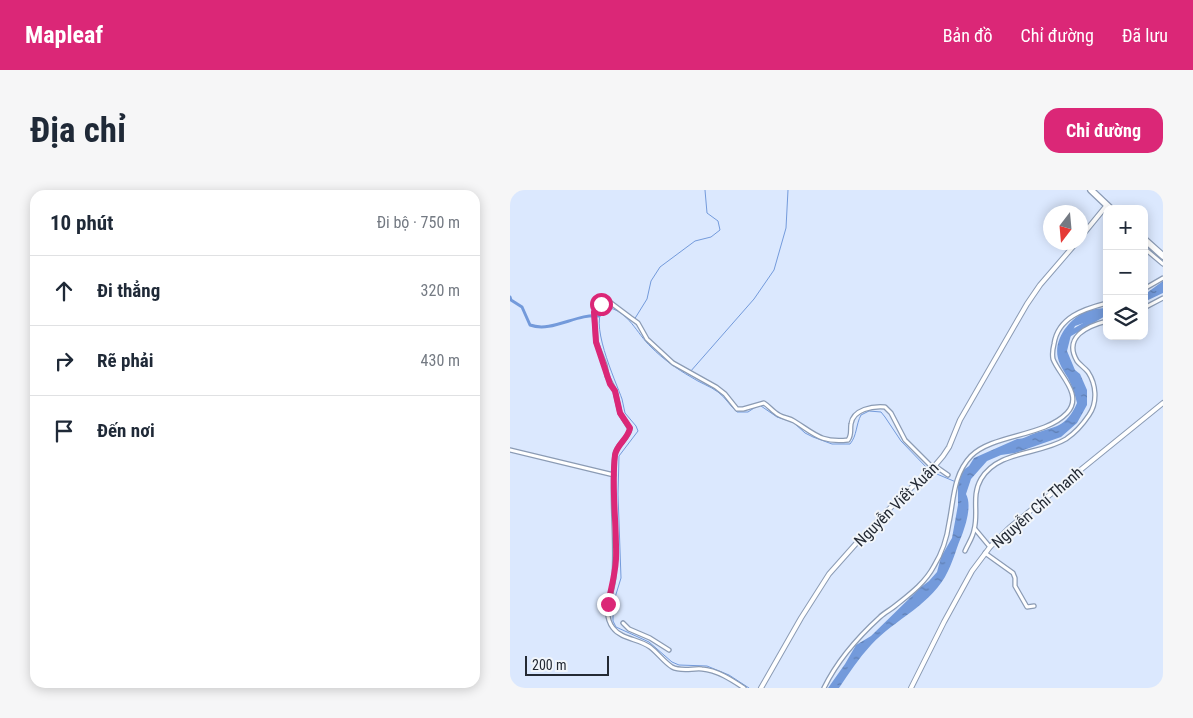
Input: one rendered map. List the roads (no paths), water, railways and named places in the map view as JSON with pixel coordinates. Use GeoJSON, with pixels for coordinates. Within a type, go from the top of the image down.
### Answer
{"type":"FeatureCollection","features":[{"type":"Feature","properties":{"kind":"highway"},"geometry":{"type":"LineString","coordinates":[[1091,190],[1107,205]]}},
{"type":"Feature","properties":{"kind":"highway"},"geometry":{"type":"LineString","coordinates":[[1148,243],[1163,256]]}},
{"type":"Feature","properties":{"kind":"street"},"geometry":{"type":"LineString","coordinates":[[1088,229],[1103,213]]}},
{"type":"Feature","properties":{"kind":"street","name":"Nguyễn Viết Xuân"},"geometry":{"type":"LineString","coordinates":[[762,688],[801,618],[829,574],[900,498],[934,468],[947,451],[960,420],[1027,304],[1069,250]]}},
{"type":"Feature","properties":{"kind":"street"},"geometry":{"type":"LineString","coordinates":[[1146,250],[1163,264]]}},
{"type":"Feature","properties":{"kind":"street"},"geometry":{"type":"LineString","coordinates":[[1148,287],[1163,278]]}},
{"type":"Feature","properties":{"kind":"street"},"geometry":{"type":"LineString","coordinates":[[1148,306],[1163,298]]}},
{"type":"Feature","properties":{"kind":"street"},"geometry":{"type":"LineString","coordinates":[[669,650],[621,635],[613,629],[610,622],[608,604],[614,584],[616,558],[614,476],[616,452],[628,436],[630,428],[620,413],[615,391],[610,384],[596,342],[594,312],[597,306],[611,303],[634,320],[653,346],[676,366],[721,391],[737,408],[743,409],[764,403],[777,414],[791,419],[808,432],[826,439],[848,440],[851,422],[858,412],[883,406],[888,409],[905,440],[916,453],[934,468],[948,474]]}},
{"type":"Feature","properties":{"kind":"street"},"geometry":{"type":"LineString","coordinates":[[824,688],[832,671],[854,644],[880,617],[917,588],[934,567],[946,537],[955,484],[960,471],[974,454],[994,444],[1035,431],[1066,414],[1072,404],[1072,394],[1053,358],[1056,335],[1068,318],[1078,312],[1103,303]]}},
{"type":"Feature","properties":{"kind":"street"},"geometry":{"type":"LineString","coordinates":[[966,551],[975,528],[976,510],[974,505],[982,477],[993,466],[1002,461],[1065,440],[1078,430],[1090,414],[1095,404],[1094,385],[1073,352],[1073,343],[1081,332],[1093,324],[1103,322]]}},
{"type":"Feature","properties":{"kind":"street","name":"Nguyễn Chí Thanh"},"geometry":{"type":"LineString","coordinates":[[911,688],[964,584],[990,547],[1024,516],[1163,403]]}},
{"type":"Feature","properties":{"kind":"street"},"geometry":{"type":"LineString","coordinates":[[510,450],[614,476]]}},
{"type":"Feature","properties":{"kind":"street"},"geometry":{"type":"LineString","coordinates":[[975,528],[990,547]]}},
{"type":"Feature","properties":{"kind":"street"},"geometry":{"type":"LineString","coordinates":[[985,553],[1013,573],[1015,586],[1027,607],[1034,606]]}},
{"type":"Feature","properties":{"kind":"street"},"geometry":{"type":"LineString","coordinates":[[623,624],[652,644],[675,669],[705,669],[744,688]]}},
{"type":"Feature","properties":{"kind":"water"},"geometry":{"type":"Polygon","coordinates":[[[1163,281],[1163,293],[1148,300],[1148,292],[1163,281]]]}},
{"type":"Feature","properties":{"kind":"water"},"geometry":{"type":"Polygon","coordinates":[[[1103,308],[1103,316],[1075,326],[1067,351],[1075,370],[1080,374],[1087,390],[1087,405],[1077,423],[1061,437],[987,461],[971,479],[966,494],[968,498],[968,514],[965,526],[950,566],[941,583],[923,602],[871,645],[839,688],[828,688],[856,645],[871,636],[937,572],[941,557],[952,538],[958,505],[958,486],[962,471],[969,466],[974,458],[1017,439],[1059,425],[1069,417],[1077,403],[1071,384],[1058,356],[1059,340],[1073,320],[1089,310],[1103,308]]]}},
{"type":"Feature","properties":{"kind":"waterway"},"geometry":{"type":"LineString","coordinates":[[634,320],[647,299],[651,281],[660,267],[695,241],[711,237],[720,230],[718,221],[707,213],[705,190]]}},
{"type":"Feature","properties":{"kind":"waterway"},"geometry":{"type":"LineString","coordinates":[[690,372],[754,299],[774,270],[786,228],[788,190]]}},
{"type":"Feature","properties":{"kind":"waterway"},"geometry":{"type":"LineString","coordinates":[[510,297],[511,300],[522,307],[530,325],[538,327],[556,325],[582,317],[599,316]]}},
{"type":"Feature","properties":{"kind":"waterway"},"geometry":{"type":"LineString","coordinates":[[749,688],[729,675],[707,666],[679,665],[672,662],[649,642],[616,627],[613,621],[613,604],[621,578],[618,494],[619,456],[638,431],[625,413],[622,399],[604,350],[599,323],[601,313],[606,307],[621,313],[660,356],[681,371],[718,392],[737,412],[748,412],[757,406]]}},
{"type":"Feature","properties":{"kind":"waterway"},"geometry":{"type":"LineString","coordinates":[[1066,336],[1103,314]]}},
{"type":"Feature","properties":{"kind":"waterway"},"geometry":{"type":"LineString","coordinates":[[761,406],[777,417],[793,422],[805,433],[832,444],[850,444],[861,415],[869,411],[881,412],[901,441],[929,470]]}},
{"type":"Feature","properties":{"kind":"waterway"},"geometry":{"type":"LineString","coordinates":[[932,472],[956,482]]}}]}
